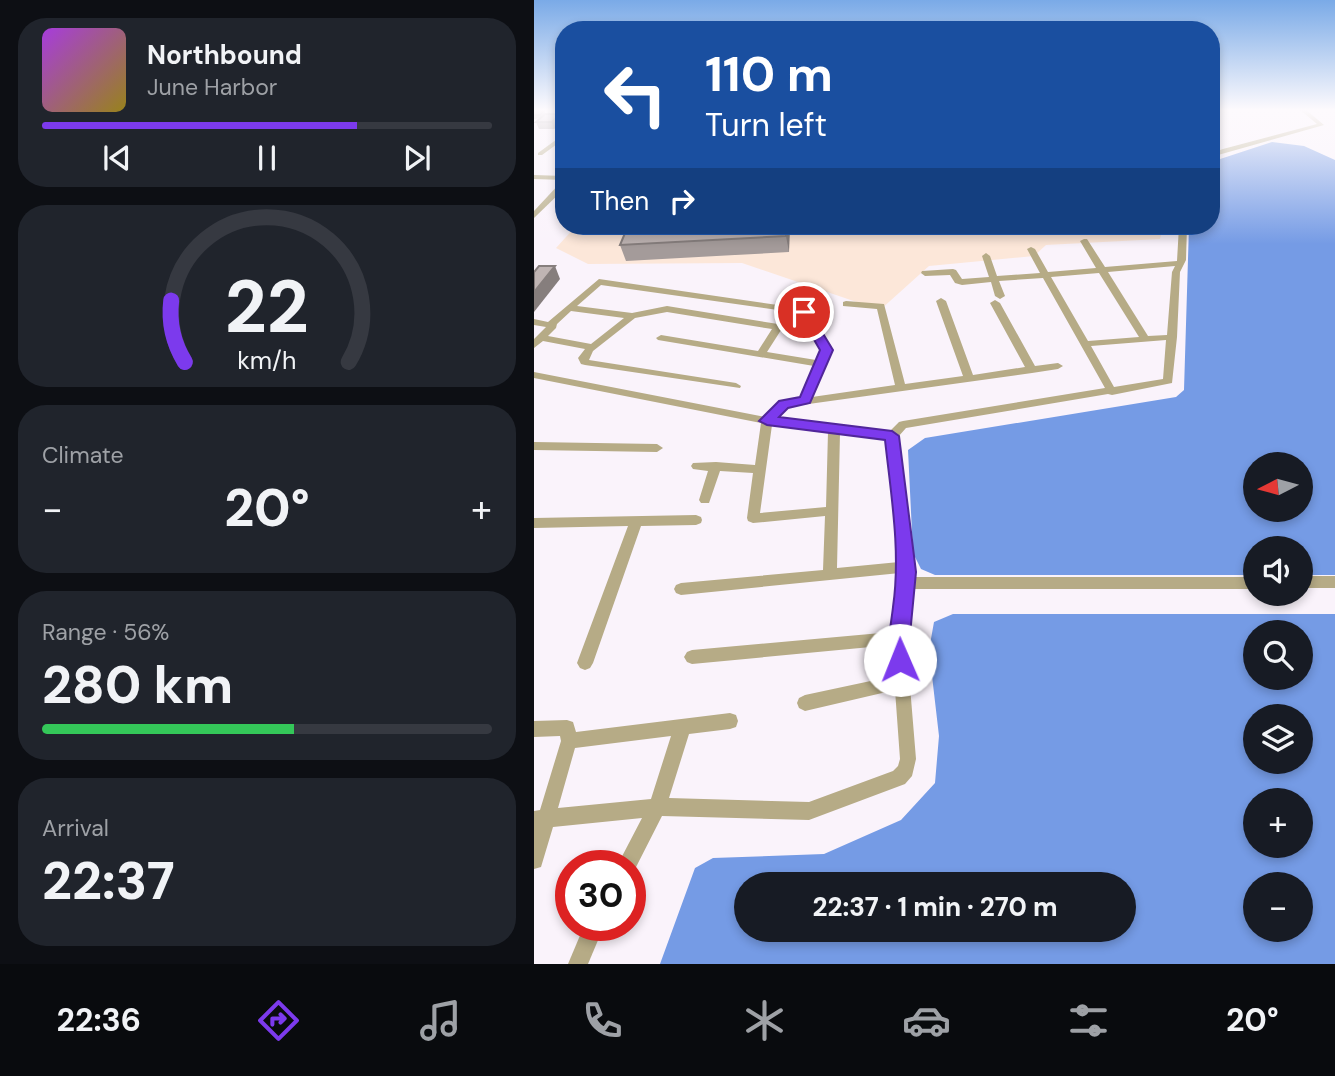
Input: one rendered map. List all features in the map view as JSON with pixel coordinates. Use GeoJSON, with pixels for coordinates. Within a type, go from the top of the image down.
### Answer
{"type":"FeatureCollection","features":[{"type":"Feature","properties":{"kind":"street"},"geometry":{"type":"LineString","coordinates":[[536,179],[555,178]]}},
{"type":"Feature","properties":{"kind":"street"},"geometry":{"type":"LineString","coordinates":[[534,216],[555,194]]}},
{"type":"Feature","properties":{"kind":"street"},"geometry":{"type":"LineString","coordinates":[[892,436],[903,425],[1168,381],[1176,272],[1181,263],[1183,235]]}},
{"type":"Feature","properties":{"kind":"street"},"geometry":{"type":"LineString","coordinates":[[1084,241],[1145,339]]}},
{"type":"Feature","properties":{"kind":"street"},"geometry":{"type":"LineString","coordinates":[[1031,248],[1112,392]]}},
{"type":"Feature","properties":{"kind":"street"},"geometry":{"type":"LineString","coordinates":[[986,256],[995,279],[998,300],[1032,370]]}},
{"type":"Feature","properties":{"kind":"street"},"geometry":{"type":"LineString","coordinates":[[925,273],[953,272],[959,281],[1181,263]]}},
{"type":"Feature","properties":{"kind":"street"},"geometry":{"type":"LineString","coordinates":[[550,325],[602,282],[802,311],[827,346],[805,400]]}},
{"type":"Feature","properties":{"kind":"street"},"geometry":{"type":"LineString","coordinates":[[941,301],[969,379]]}},
{"type":"Feature","properties":{"kind":"street"},"geometry":{"type":"LineString","coordinates":[[846,304],[881,306],[900,388]]}},
{"type":"Feature","properties":{"kind":"street"},"geometry":{"type":"LineString","coordinates":[[569,308],[633,316],[667,309],[778,327],[761,354]]}},
{"type":"Feature","properties":{"kind":"street"},"geometry":{"type":"LineString","coordinates":[[633,316],[592,348],[583,358],[585,362],[736,386]]}},
{"type":"Feature","properties":{"kind":"street"},"geometry":{"type":"LineString","coordinates":[[534,322],[550,325]]}},
{"type":"Feature","properties":{"kind":"street"},"geometry":{"type":"LineString","coordinates":[[538,342],[553,328],[550,325]]}},
{"type":"Feature","properties":{"kind":"street"},"geometry":{"type":"LineString","coordinates":[[1085,344],[1172,337]]}},
{"type":"Feature","properties":{"kind":"street"},"geometry":{"type":"LineString","coordinates":[[661,338],[820,364]]}},
{"type":"Feature","properties":{"kind":"street"},"geometry":{"type":"LineString","coordinates":[[538,342],[592,348]]}},
{"type":"Feature","properties":{"kind":"street"},"geometry":{"type":"LineString","coordinates":[[832,511],[753,518],[767,421],[784,404],[1058,366]]}},
{"type":"Feature","properties":{"kind":"street"},"geometry":{"type":"LineString","coordinates":[[534,375],[767,421],[892,436]]}},
{"type":"Feature","properties":{"kind":"street"},"geometry":{"type":"LineString","coordinates":[[830,574],[834,429]]}},
{"type":"Feature","properties":{"kind":"street"},"geometry":{"type":"LineString","coordinates":[[540,820],[657,807],[809,811],[899,778],[908,759],[899,638],[907,567],[892,436]]}},
{"type":"Feature","properties":{"kind":"street"},"geometry":{"type":"LineString","coordinates":[[534,446],[657,448]]}},
{"type":"Feature","properties":{"kind":"street"},"geometry":{"type":"LineString","coordinates":[[697,466],[759,469]]}},
{"type":"Feature","properties":{"kind":"street"},"geometry":{"type":"LineString","coordinates":[[705,500],[717,466]]}},
{"type":"Feature","properties":{"kind":"street"},"geometry":{"type":"LineString","coordinates":[[534,523],[696,520]]}},
{"type":"Feature","properties":{"kind":"street"},"geometry":{"type":"LineString","coordinates":[[585,663],[636,521]]}},
{"type":"Feature","properties":{"kind":"street"},"geometry":{"type":"LineString","coordinates":[[682,589],[907,567]]}},
{"type":"Feature","properties":{"kind":"street"},"geometry":{"type":"LineString","coordinates":[[1313,582],[1335,582]]}},
{"type":"Feature","properties":{"kind":"street"},"geometry":{"type":"LineString","coordinates":[[906,583],[1243,583]]}},
{"type":"Feature","properties":{"kind":"street"},"geometry":{"type":"LineString","coordinates":[[692,657],[899,638]]}},
{"type":"Feature","properties":{"kind":"street"},"geometry":{"type":"LineString","coordinates":[[805,703],[902,681]]}},
{"type":"Feature","properties":{"kind":"street"},"geometry":{"type":"LineString","coordinates":[[569,741],[730,722]]}},
{"type":"Feature","properties":{"kind":"street"},"geometry":{"type":"LineString","coordinates":[[634,850],[657,807],[683,726]]}},
{"type":"Feature","properties":{"kind":"street"},"geometry":{"type":"LineString","coordinates":[[534,729],[567,728],[569,741],[540,820],[534,860]]}},
{"type":"Feature","properties":{"kind":"street"},"geometry":{"type":"LineString","coordinates":[[578,964],[588,941]]}},
{"type":"Feature","properties":{"kind":"shaded area"},"geometry":{"type":"Polygon","coordinates":[[[568,235],[1161,235],[1160,239],[1046,245],[1034,256],[929,266],[880,310],[742,263],[588,264],[556,248],[568,235]]]}},
{"type":"Feature","properties":{"kind":"water"},"geometry":{"type":"Polygon","coordinates":[[[1235,154],[1322,154],[1335,160],[1335,575],[1313,575],[1313,536],[1243,536],[1243,575],[935,575],[921,569],[913,553],[908,450],[925,438],[1176,397],[1184,390],[1189,235],[1220,235],[1220,159],[1235,154]]]}},
{"type":"Feature","properties":{"kind":"water"},"geometry":{"type":"Polygon","coordinates":[[[953,614],[1335,614],[1335,964],[660,964],[695,868],[713,858],[824,854],[901,820],[935,783],[939,736],[929,650],[934,622],[953,614]]]}},
{"type":"Feature","properties":{"kind":"building"},"geometry":{"type":"Polygon","coordinates":[[[624,235],[786,235],[786,236],[620,245],[624,235]]]}},
{"type":"Feature","properties":{"kind":"building"},"geometry":{"type":"Polygon","coordinates":[[[539,266],[555,266],[534,292],[534,272],[539,266]]]}},
{"type":"Feature","properties":{"kind":"route"},"geometry":{"type":"LineString","coordinates":[[804,312],[826,344],[826,350],[805,400],[784,404],[767,421],[892,436],[907,572],[900,624],[900,660]]}}]}
